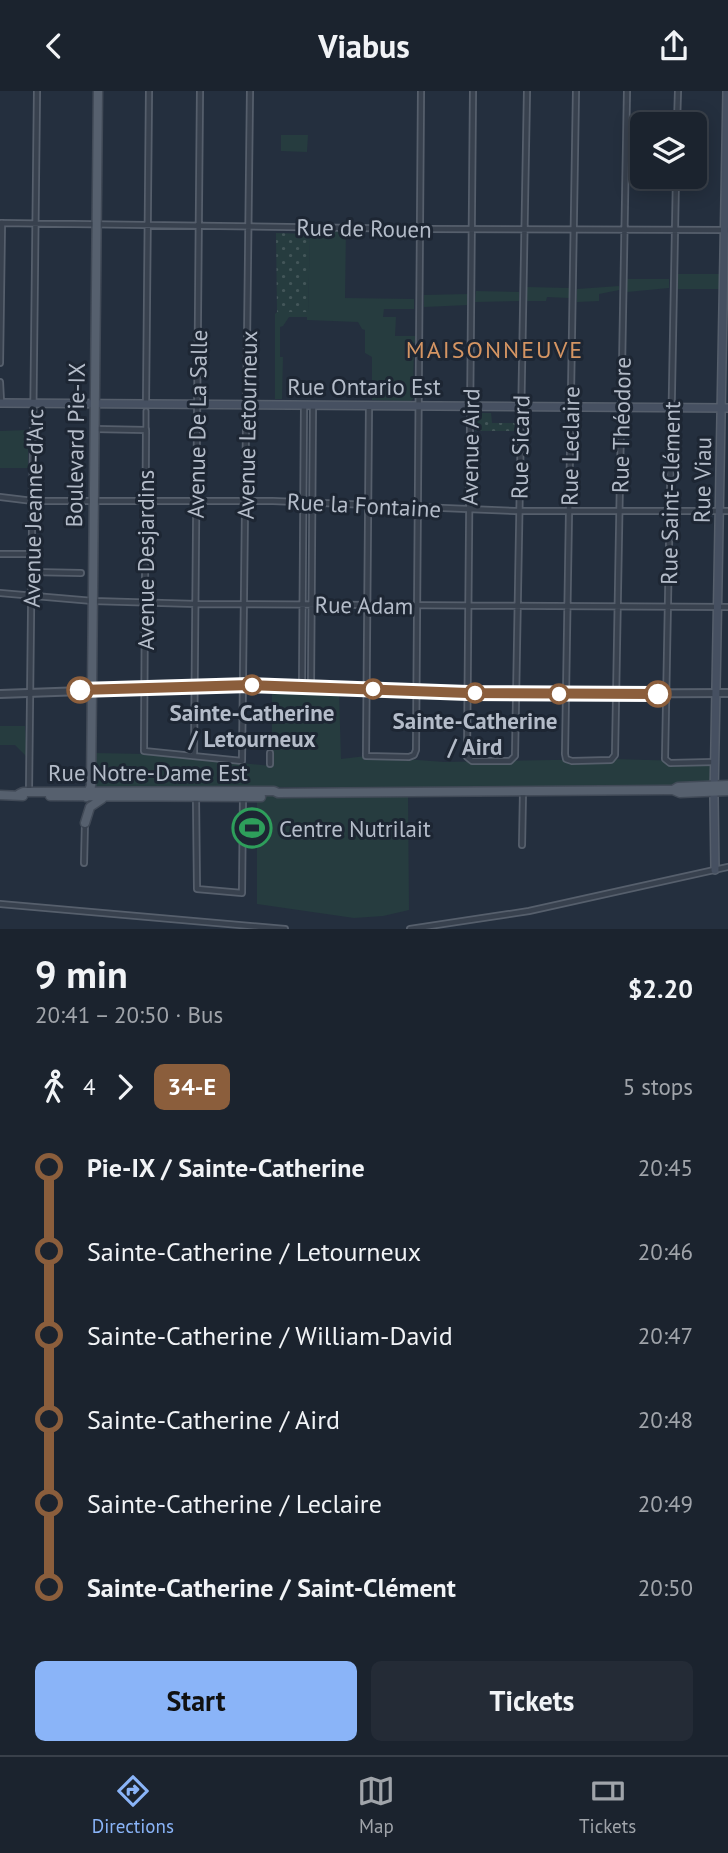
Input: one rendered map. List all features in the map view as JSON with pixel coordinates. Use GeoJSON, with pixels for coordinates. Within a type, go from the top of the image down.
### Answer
{"type":"FeatureCollection","features":[{"type":"Feature","properties":{"kind":"main road","name":"Boulevard Pie-IX"},"geometry":{"type":"LineString","coordinates":[[88,793],[96,91]]}},
{"type":"Feature","properties":{"kind":"main road","name":"Rue Viau"},"geometry":{"type":"LineString","coordinates":[[715,870],[716,693],[724,511],[727,91]]}},
{"type":"Feature","properties":{"kind":"main road","name":"Rue Ontario Est"},"geometry":{"type":"LineString","coordinates":[[1,403],[93,404],[146,408],[198,404],[725,408]]}},
{"type":"Feature","properties":{"kind":"main road","name":"Boulevard Pie-IX"},"geometry":{"type":"LineString","coordinates":[[90,690],[91,601],[85,573],[92,500],[93,404]]}},
{"type":"Feature","properties":{"kind":"main road","name":"Rue Notre-Dame Est"},"geometry":{"type":"LineString","coordinates":[[715,788],[728,785]]}},
{"type":"Feature","properties":{"kind":"main road","name":"Rue Notre-Dame Est"},"geometry":{"type":"LineString","coordinates":[[19,794],[88,793],[107,797],[196,798],[274,791],[673,790],[678,787],[728,791]]}},
{"type":"Feature","properties":{"kind":"main road","name":"Rue Notre-Dame Est"},"geometry":{"type":"LineString","coordinates":[[0,795],[29,792],[243,794]]}},
{"type":"Feature","properties":{"kind":"main road"},"geometry":{"type":"LineString","coordinates":[[85,823],[92,804],[107,797]]}},
{"type":"Feature","properties":{"kind":"street"},"geometry":{"type":"LineString","coordinates":[[36,225],[37,91]]}},
{"type":"Feature","properties":{"kind":"street","name":"Avenue Desjardins"},"geometry":{"type":"LineString","coordinates":[[149,91],[144,751],[194,756]]}},
{"type":"Feature","properties":{"kind":"street","name":"Avenue De La Salle"},"geometry":{"type":"LineString","coordinates":[[194,756],[200,91]]}},
{"type":"Feature","properties":{"kind":"street","name":"Avenue Letourneux"},"geometry":{"type":"LineString","coordinates":[[194,756],[244,760],[250,91]]}},
{"type":"Feature","properties":{"kind":"street"},"geometry":{"type":"LineString","coordinates":[[369,405],[366,756],[409,757],[414,755],[416,691],[421,91]]}},
{"type":"Feature","properties":{"kind":"street","name":"Avenue Aird"},"geometry":{"type":"LineString","coordinates":[[473,91],[468,760],[513,759]]}},
{"type":"Feature","properties":{"kind":"street","name":"Rue Sicard"},"geometry":{"type":"LineString","coordinates":[[513,759],[527,91]]}},
{"type":"Feature","properties":{"kind":"street","name":"Rue Leclaire"},"geometry":{"type":"LineString","coordinates":[[576,91],[566,759],[614,759]]}},
{"type":"Feature","properties":{"kind":"street","name":"Rue Théodore"},"geometry":{"type":"LineString","coordinates":[[614,759],[627,91]]}},
{"type":"Feature","properties":{"kind":"street"},"geometry":{"type":"LineString","coordinates":[[677,112],[678,91]]}},
{"type":"Feature","properties":{"kind":"street","name":"Rue Saint-Clément"},"geometry":{"type":"LineString","coordinates":[[676,189],[666,760],[670,763],[715,762]]}},
{"type":"Feature","properties":{"kind":"street"},"geometry":{"type":"LineString","coordinates":[[0,363],[1,223]]}},
{"type":"Feature","properties":{"kind":"street","name":"Rue de Rouen"},"geometry":{"type":"LineString","coordinates":[[1,223],[472,230],[727,230]]}},
{"type":"Feature","properties":{"kind":"street","name":"Avenue Jeanne-d'Arc"},"geometry":{"type":"LineString","coordinates":[[29,792],[36,225]]}},
{"type":"Feature","properties":{"kind":"street"},"geometry":{"type":"LineString","coordinates":[[0,382],[1,403]]}},
{"type":"Feature","properties":{"kind":"street"},"geometry":{"type":"LineString","coordinates":[[302,687],[304,405]]}},
{"type":"Feature","properties":{"kind":"street"},"geometry":{"type":"LineString","coordinates":[[311,687],[313,405]]}},
{"type":"Feature","properties":{"kind":"street"},"geometry":{"type":"LineString","coordinates":[[94,429],[146,430]]}},
{"type":"Feature","properties":{"kind":"street","name":"Rue la Fontaine"},"geometry":{"type":"LineString","coordinates":[[0,496],[33,501],[246,501],[470,510],[724,511]]}},
{"type":"Feature","properties":{"kind":"street"},"geometry":{"type":"LineString","coordinates":[[0,554],[32,555]]}},
{"type":"Feature","properties":{"kind":"street"},"geometry":{"type":"LineString","coordinates":[[32,572],[85,573]]}},
{"type":"Feature","properties":{"kind":"street","name":"Rue Adam"},"geometry":{"type":"LineString","coordinates":[[0,593],[91,601],[196,604],[728,607]]}},
{"type":"Feature","properties":{"kind":"street"},"geometry":{"type":"LineString","coordinates":[[0,694],[244,685],[516,694],[728,693]]}},
{"type":"Feature","properties":{"kind":"street"},"geometry":{"type":"LineString","coordinates":[[270,753],[270,764]]}},
{"type":"Feature","properties":{"kind":"street"},"geometry":{"type":"LineString","coordinates":[[523,791],[523,845]]}},
{"type":"Feature","properties":{"kind":"street","name":"Boulevard Pie-IX"},"geometry":{"type":"LineString","coordinates":[[84,863],[88,793]]}},
{"type":"Feature","properties":{"kind":"street"},"geometry":{"type":"LineString","coordinates":[[196,798],[197,889],[242,893],[243,794]]}},
{"type":"Feature","properties":{"kind":"street"},"geometry":{"type":"LineString","coordinates":[[410,929],[529,911],[728,867]]}},
{"type":"Feature","properties":{"kind":"street"},"geometry":{"type":"LineString","coordinates":[[0,904],[285,929]]}},
{"type":"Feature","properties":{"kind":"green space"},"geometry":{"type":"Polygon","coordinates":[[[281,135],[308,135],[307,152],[281,151],[281,135]]]}},
{"type":"Feature","properties":{"kind":"green space"},"geometry":{"type":"Polygon","coordinates":[[[310,228],[346,228],[345,298],[414,299],[414,309],[384,309],[383,317],[396,317],[395,336],[420,336],[420,342],[414,343],[411,401],[372,400],[372,357],[365,353],[365,330],[358,322],[307,320],[307,317],[289,317],[280,327],[280,357],[283,357],[282,399],[275,399],[275,314],[308,312],[310,228]]]}},
{"type":"Feature","properties":{"kind":"green space"},"geometry":{"type":"Polygon","coordinates":[[[276,233],[310,234],[308,312],[277,312],[276,233]]]}},
{"type":"Feature","properties":{"kind":"green space"},"geometry":{"type":"Polygon","coordinates":[[[678,274],[719,274],[719,289],[677,289],[678,274]]]}},
{"type":"Feature","properties":{"kind":"green space"},"geometry":{"type":"Polygon","coordinates":[[[627,279],[669,279],[669,288],[627,292],[627,279]]]}},
{"type":"Feature","properties":{"kind":"green space"},"geometry":{"type":"Polygon","coordinates":[[[619,286],[619,290],[599,294],[599,301],[577,302],[577,289],[619,286]]]}},
{"type":"Feature","properties":{"kind":"green space"},"geometry":{"type":"Polygon","coordinates":[[[527,287],[569,288],[569,298],[547,297],[546,301],[527,301],[527,287]]]}},
{"type":"Feature","properties":{"kind":"green space"},"geometry":{"type":"Polygon","coordinates":[[[476,291],[519,292],[519,301],[475,302],[476,291]]]}},
{"type":"Feature","properties":{"kind":"green space"},"geometry":{"type":"Polygon","coordinates":[[[468,294],[468,305],[424,307],[424,295],[468,294]]]}},
{"type":"Feature","properties":{"kind":"green space"},"geometry":{"type":"Polygon","coordinates":[[[477,413],[491,413],[492,423],[515,423],[514,431],[475,431],[477,413]]]}},
{"type":"Feature","properties":{"kind":"green space"},"geometry":{"type":"Polygon","coordinates":[[[28,430],[28,468],[0,468],[0,431],[28,430]]]}},
{"type":"Feature","properties":{"kind":"green space"},"geometry":{"type":"Polygon","coordinates":[[[278,689],[339,692],[341,759],[366,756],[444,762],[614,759],[715,762],[714,788],[340,793],[340,787],[97,788],[94,785],[94,753],[146,754],[272,766],[272,693],[278,689]]]}},
{"type":"Feature","properties":{"kind":"green space"},"geometry":{"type":"Polygon","coordinates":[[[0,726],[25,726],[27,757],[15,745],[0,745],[0,726]]]}},
{"type":"Feature","properties":{"kind":"green space"},"geometry":{"type":"Polygon","coordinates":[[[257,794],[408,794],[409,910],[383,916],[354,918],[257,904],[257,794]]]}},
{"type":"Feature","properties":{"kind":"bus line","name":"34-E"},"geometry":{"type":"LineString","coordinates":[[80,690],[250,685],[468,693],[658,694]]}},
{"type":"Feature","properties":{"kind":"place","name":"Sainte-Catherine / Letourneux"},"geometry":{"type":"Point","coordinates":[252,685]}},
{"type":"Feature","properties":{"kind":"place","name":"Sainte-Catherine / Aird"},"geometry":{"type":"Point","coordinates":[475,693]}},
{"type":"Feature","properties":{"kind":"place","name":"Centre Nutrilait"},"geometry":{"type":"Point","coordinates":[252,828]}},
{"type":"Feature","properties":{"kind":"district","name":"MAISONNEUVE"},"geometry":{"type":"Point","coordinates":[495,349]}}]}
